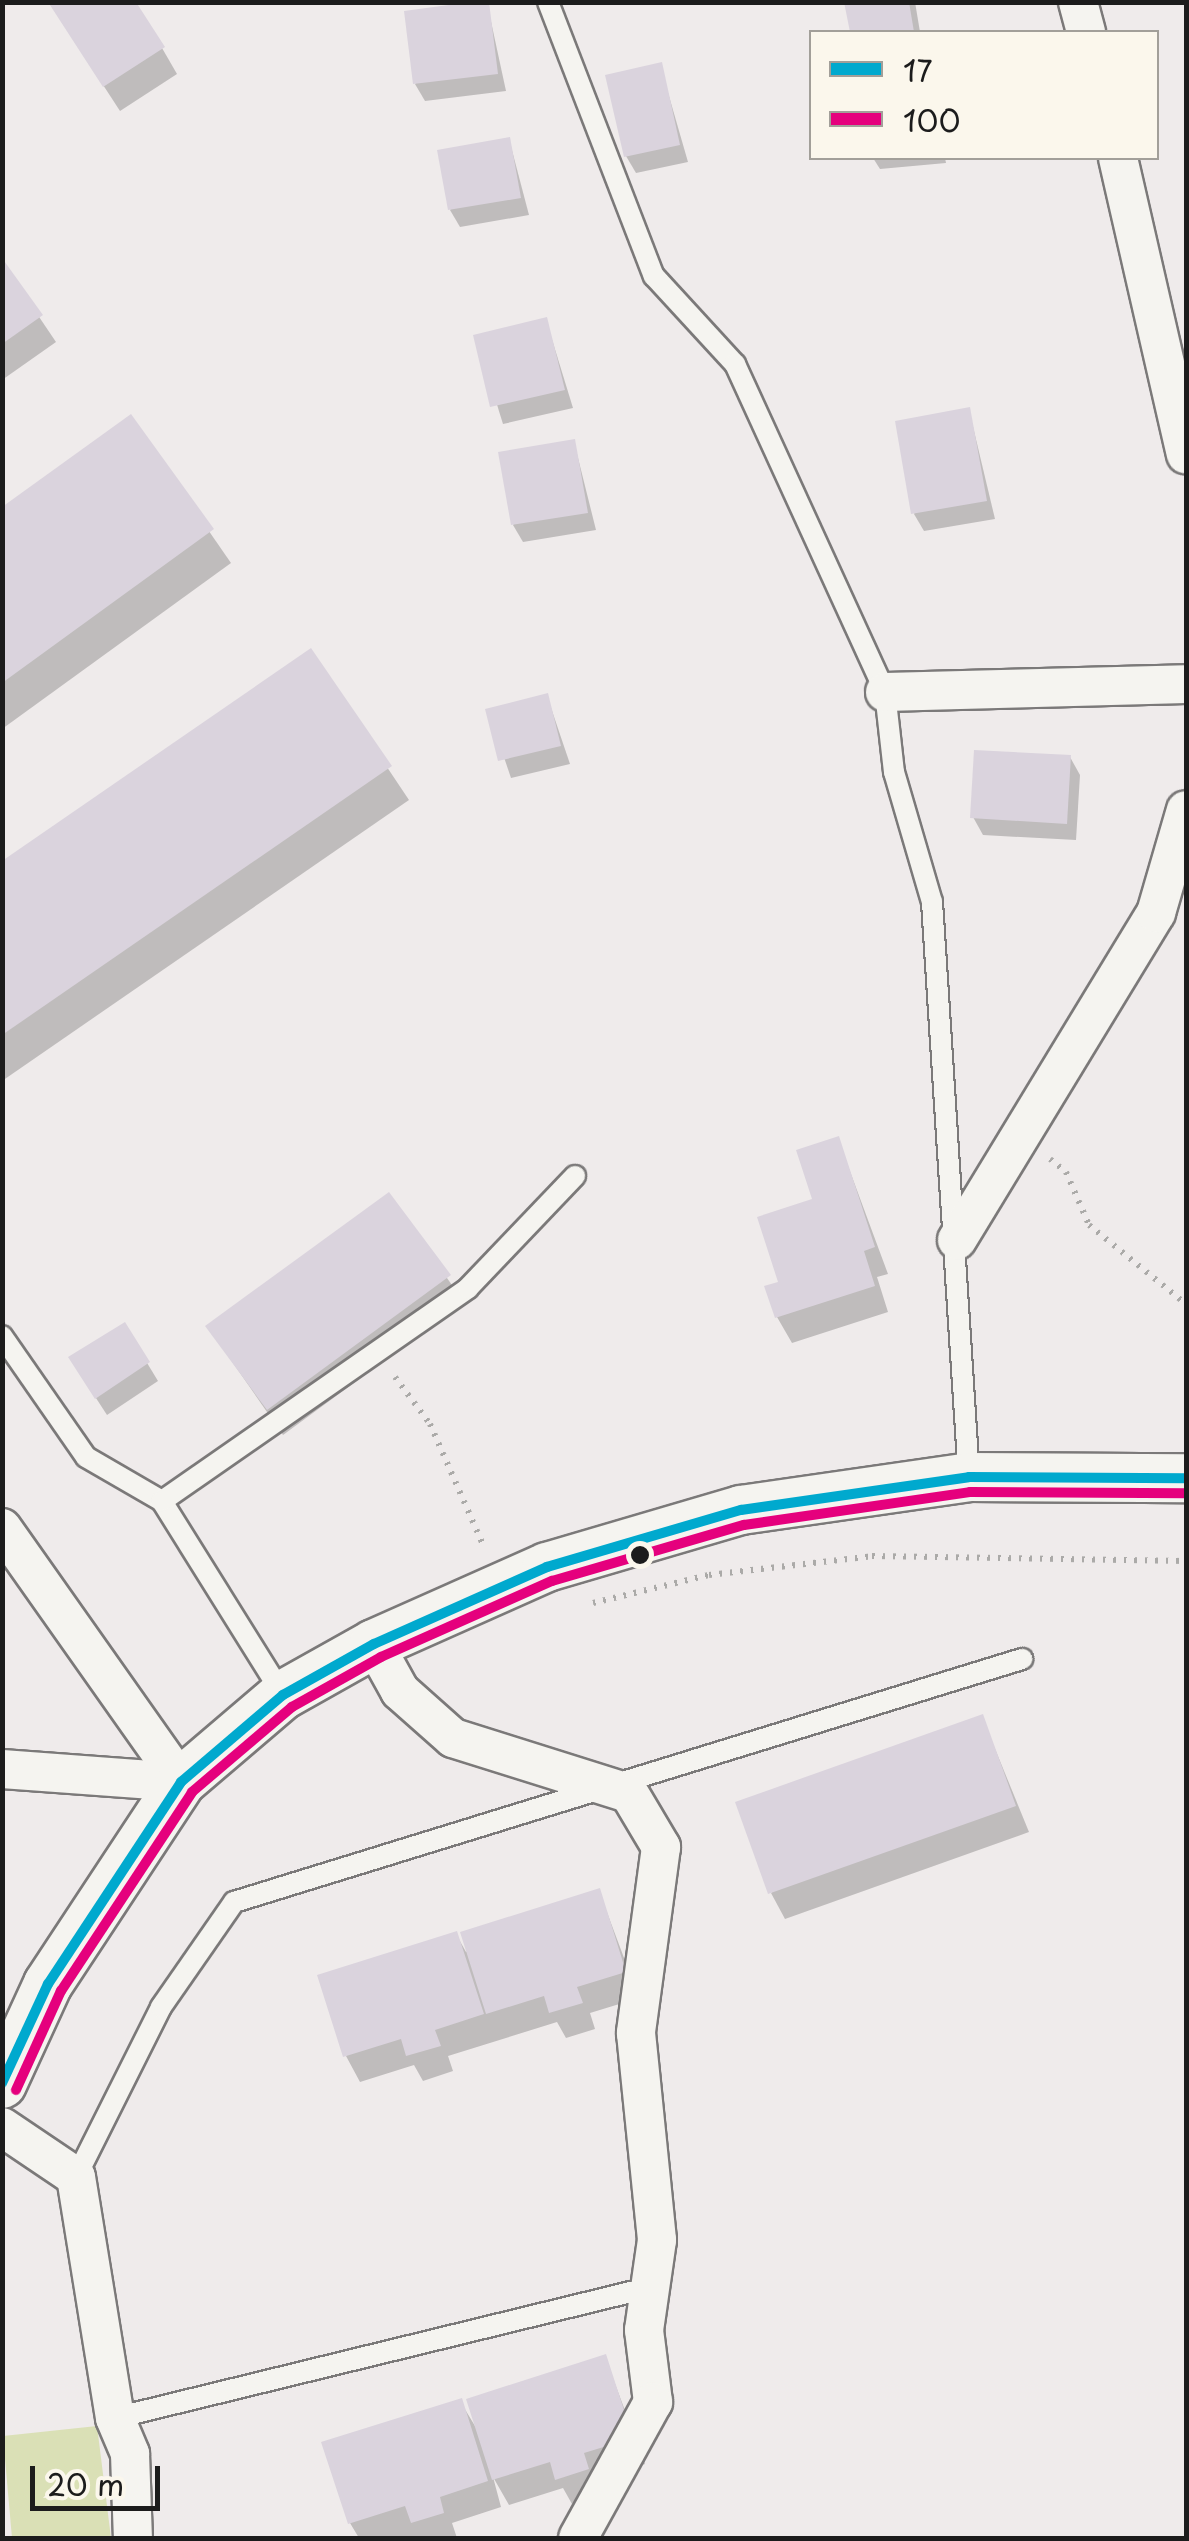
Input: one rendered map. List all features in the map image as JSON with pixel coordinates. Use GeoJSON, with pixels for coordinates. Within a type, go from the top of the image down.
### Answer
{"type":"FeatureCollection","features":[{"type":"Feature","properties":{"kind":"street"},"geometry":{"type":"LineString","coordinates":[[1078,2],[1085,30]]}},
{"type":"Feature","properties":{"kind":"street"},"geometry":{"type":"LineString","coordinates":[[1118,160],[1186,454]]}},
{"type":"Feature","properties":{"kind":"street"},"geometry":{"type":"LineString","coordinates":[[885,692],[1186,684]]}},
{"type":"Feature","properties":{"kind":"street"},"geometry":{"type":"LineString","coordinates":[[957,1240],[1156,913],[1186,810]]}},
{"type":"Feature","properties":{"kind":"street"},"geometry":{"type":"LineString","coordinates":[[2,2084],[48,1984],[181,1782],[282,1694],[374,1644],[547,1568],[741,1510],[969,1477],[1186,1478]]}},
{"type":"Feature","properties":{"kind":"street"},"geometry":{"type":"LineString","coordinates":[[2,1528],[181,1782]]}},
{"type":"Feature","properties":{"kind":"street"},"geometry":{"type":"LineString","coordinates":[[374,1644],[400,1691],[454,1738],[614,1785],[650,1818],[661,1846],[636,2034],[657,2240],[644,2330],[653,2402],[578,2538]]}},
{"type":"Feature","properties":{"kind":"street"},"geometry":{"type":"LineString","coordinates":[[2,1769],[181,1782]]}},
{"type":"Feature","properties":{"kind":"street"},"geometry":{"type":"LineString","coordinates":[[2,2127],[76,2177],[116,2418],[130,2454],[133,2538]]}},
{"type":"Feature","properties":{"kind":"lane"},"geometry":{"type":"LineString","coordinates":[[548,2],[654,276],[735,364],[885,692],[894,772],[932,902],[957,1240],[969,1477]]}},
{"type":"Feature","properties":{"kind":"lane"},"geometry":{"type":"LineString","coordinates":[[162,1500],[468,1288],[575,1176]]}},
{"type":"Feature","properties":{"kind":"lane"},"geometry":{"type":"LineString","coordinates":[[2,1336],[86,1457],[162,1500],[282,1694]]}},
{"type":"Feature","properties":{"kind":"lane"},"geometry":{"type":"LineString","coordinates":[[76,2177],[162,2007],[234,1902],[1022,1659]]}},
{"type":"Feature","properties":{"kind":"lane"},"geometry":{"type":"LineString","coordinates":[[116,2418],[651,2288]]}},
{"type":"Feature","properties":{"kind":"path"},"geometry":{"type":"LineString","coordinates":[[1022,1137],[1066,1172],[1089,1226],[1186,1304]]}},
{"type":"Feature","properties":{"kind":"path"},"geometry":{"type":"LineString","coordinates":[[376,1352],[430,1424],[491,1562]]}},
{"type":"Feature","properties":{"kind":"path"},"geometry":{"type":"LineString","coordinates":[[586,1602],[710,1575],[872,1556],[1186,1561]]}},
{"type":"Feature","properties":{"kind":"green space"},"geometry":{"type":"Polygon","coordinates":[[[97,2426],[111,2538],[12,2538],[3,2436],[97,2426]]]}},
{"type":"Feature","properties":{"kind":"building"},"geometry":{"type":"Polygon","coordinates":[[[48,2],[136,2],[165,47],[103,87],[48,2]]]}},
{"type":"Feature","properties":{"kind":"building"},"geometry":{"type":"Polygon","coordinates":[[[489,2],[498,74],[413,84],[404,11],[489,2]]]}},
{"type":"Feature","properties":{"kind":"building"},"geometry":{"type":"Polygon","coordinates":[[[844,2],[909,2],[914,30],[850,30],[844,2]]]}},
{"type":"Feature","properties":{"kind":"building"},"geometry":{"type":"Polygon","coordinates":[[[662,62],[680,145],[624,157],[605,75],[662,62]]]}},
{"type":"Feature","properties":{"kind":"building"},"geometry":{"type":"Polygon","coordinates":[[[510,137],[521,198],[448,210],[437,150],[510,137]]]}},
{"type":"Feature","properties":{"kind":"building"},"geometry":{"type":"Polygon","coordinates":[[[2,258],[43,315],[2,344],[2,258]]]}},
{"type":"Feature","properties":{"kind":"building"},"geometry":{"type":"Polygon","coordinates":[[[547,317],[565,390],[490,407],[473,335],[547,317]]]}},
{"type":"Feature","properties":{"kind":"building"},"geometry":{"type":"Polygon","coordinates":[[[970,407],[987,501],[911,514],[895,421],[970,407]]]}},
{"type":"Feature","properties":{"kind":"building"},"geometry":{"type":"Polygon","coordinates":[[[131,414],[214,529],[2,683],[2,507],[131,414]]]}},
{"type":"Feature","properties":{"kind":"building"},"geometry":{"type":"Polygon","coordinates":[[[575,439],[588,513],[511,525],[498,452],[575,439]]]}},
{"type":"Feature","properties":{"kind":"building"},"geometry":{"type":"Polygon","coordinates":[[[311,648],[392,766],[2,1035],[2,861],[311,648]]]}},
{"type":"Feature","properties":{"kind":"building"},"geometry":{"type":"Polygon","coordinates":[[[548,693],[561,746],[498,761],[485,709],[548,693]]]}},
{"type":"Feature","properties":{"kind":"building"},"geometry":{"type":"Polygon","coordinates":[[[974,750],[1071,755],[1067,824],[970,818],[974,750]]]}},
{"type":"Feature","properties":{"kind":"building"},"geometry":{"type":"Polygon","coordinates":[[[839,1136],[875,1247],[864,1251],[875,1286],[775,1318],[764,1286],[778,1282],[757,1217],[812,1199],[796,1150],[839,1136]]]}},
{"type":"Feature","properties":{"kind":"building"},"geometry":{"type":"Polygon","coordinates":[[[389,1192],[451,1275],[267,1410],[205,1326],[389,1192]]]}},
{"type":"Feature","properties":{"kind":"building"},"geometry":{"type":"Polygon","coordinates":[[[125,1322],[150,1362],[95,1399],[68,1357],[125,1322]]]}},
{"type":"Feature","properties":{"kind":"building"},"geometry":{"type":"Polygon","coordinates":[[[983,1714],[1016,1806],[768,1894],[735,1802],[983,1714]]]}},
{"type":"Feature","properties":{"kind":"building"},"geometry":{"type":"Polygon","coordinates":[[[600,1888],[626,1972],[577,1987],[583,2003],[549,2013],[544,1996],[486,2014],[460,1932],[600,1888]]]}},
{"type":"Feature","properties":{"kind":"building"},"geometry":{"type":"Polygon","coordinates":[[[457,1931],[484,2014],[435,2030],[441,2046],[406,2056],[401,2039],[343,2057],[317,1975],[457,1931]]]}},
{"type":"Feature","properties":{"kind":"building"},"geometry":{"type":"Polygon","coordinates":[[[606,2354],[633,2438],[584,2453],[589,2469],[555,2480],[550,2462],[492,2480],[466,2399],[606,2354]]]}},
{"type":"Feature","properties":{"kind":"building"},"geometry":{"type":"Polygon","coordinates":[[[462,2398],[488,2481],[440,2497],[444,2513],[411,2523],[405,2506],[348,2524],[321,2442],[462,2398]]]}},
{"type":"Feature","properties":{"kind":"transit line","name":"17"},"geometry":{"type":"LineString","coordinates":[[2,2083],[48,1984],[181,1782],[283,1695],[374,1644],[547,1567],[741,1510],[969,1477],[1186,1478]]}},
{"type":"Feature","properties":{"kind":"transit line","name":"100"},"geometry":{"type":"LineString","coordinates":[[16,2090],[61,1991],[192,1792],[292,1707],[381,1657],[552,1581],[744,1525],[970,1492],[1186,1493]]}}]}
